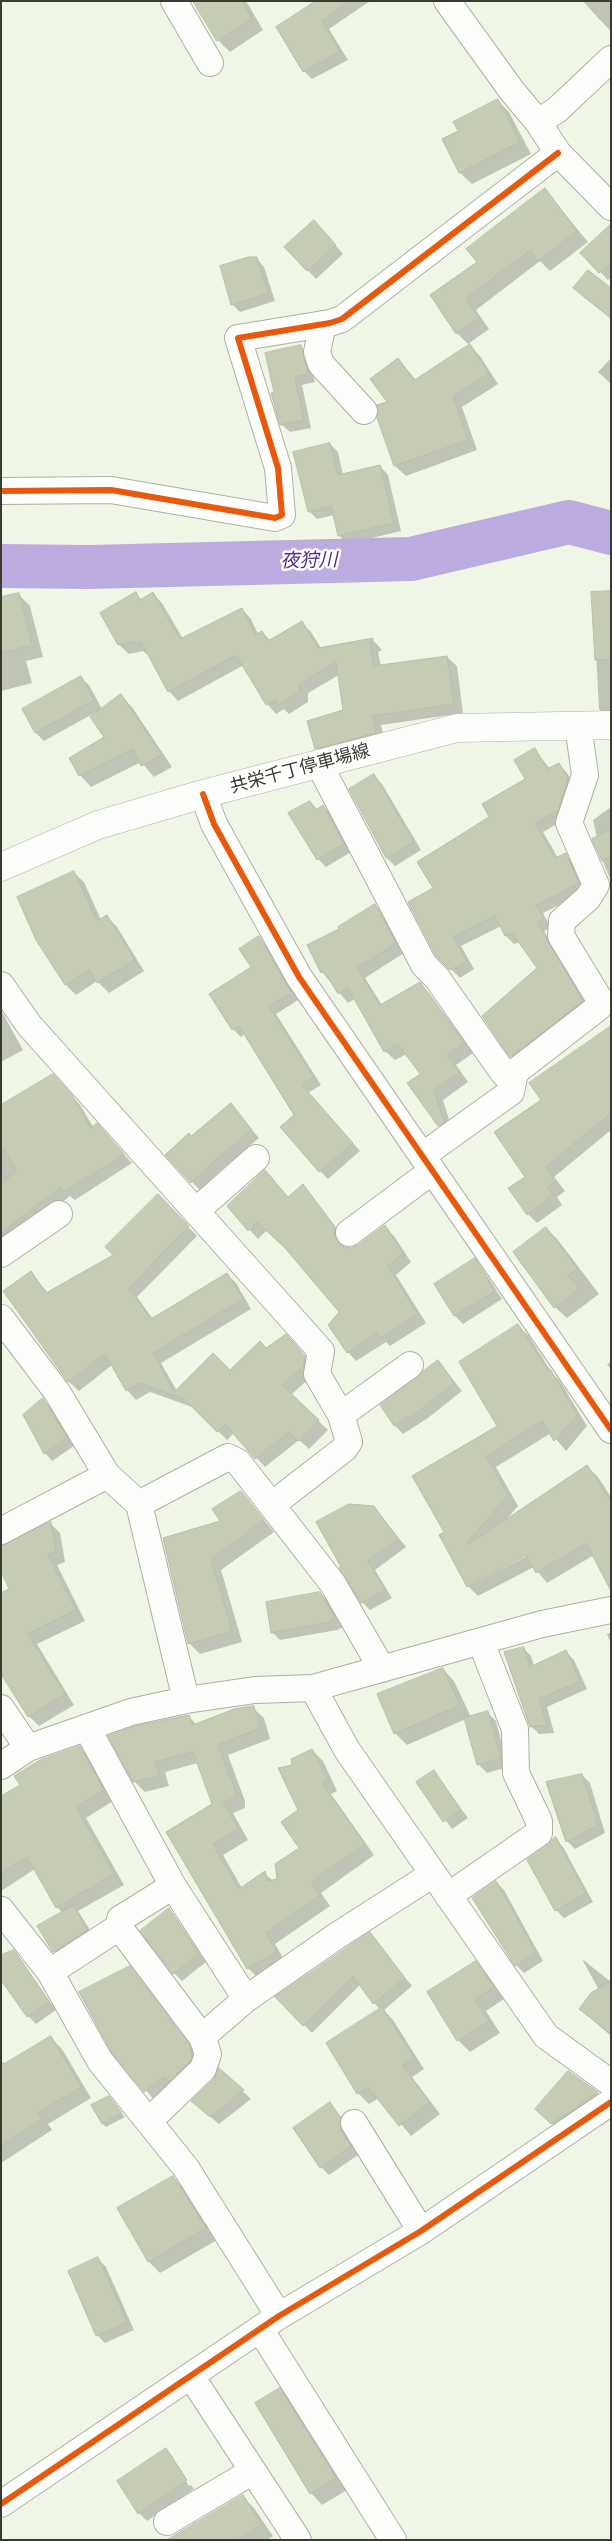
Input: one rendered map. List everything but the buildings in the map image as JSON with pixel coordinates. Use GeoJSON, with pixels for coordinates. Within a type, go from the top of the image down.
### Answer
{"type":"FeatureCollection","features":[{"type":"Feature","properties":{"kind":"main road","name":"共栄千丁停車場線"},"geometry":{"type":"LineString","coordinates":[[1,867],[98,826],[202,794],[457,728],[611,725]]}},
{"type":"Feature","properties":{"kind":"street"},"geometry":{"type":"LineString","coordinates":[[174,1],[210,63]]}},
{"type":"Feature","properties":{"kind":"street"},"geometry":{"type":"LineString","coordinates":[[447,1],[512,91],[538,122],[558,153],[611,207]]}},
{"type":"Feature","properties":{"kind":"street"},"geometry":{"type":"LineString","coordinates":[[538,122],[557,110],[611,59]]}},
{"type":"Feature","properties":{"kind":"street"},"geometry":{"type":"LineString","coordinates":[[1,491],[111,490],[275,518],[282,515],[278,468],[238,338],[323,324],[342,319],[558,153]]}},
{"type":"Feature","properties":{"kind":"street"},"geometry":{"type":"LineString","coordinates":[[323,324],[317,352],[321,364],[364,411]]}},
{"type":"Feature","properties":{"kind":"street"},"geometry":{"type":"LineString","coordinates":[[349,1232],[511,1092],[515,1072],[606,1001],[561,936],[562,920],[588,898],[596,885],[569,823],[585,775],[578,725]]}},
{"type":"Feature","properties":{"kind":"street"},"geometry":{"type":"LineString","coordinates":[[319,764],[424,965],[437,978],[502,1072],[512,1082]]}},
{"type":"Feature","properties":{"kind":"street"},"geometry":{"type":"LineString","coordinates":[[202,794],[214,824],[299,977],[610,1425]]}},
{"type":"Feature","properties":{"kind":"street"},"geometry":{"type":"LineString","coordinates":[[1,985],[29,1025],[321,1352],[318,1374],[341,1415],[349,1442],[344,1449],[273,1504]]}},
{"type":"Feature","properties":{"kind":"street"},"geometry":{"type":"LineString","coordinates":[[196,1211],[256,1158]]}},
{"type":"Feature","properties":{"kind":"street"},"geometry":{"type":"LineString","coordinates":[[1,1254],[59,1214]]}},
{"type":"Feature","properties":{"kind":"street"},"geometry":{"type":"LineString","coordinates":[[1,1318],[57,1392],[106,1475],[139,1504],[186,1700]]}},
{"type":"Feature","properties":{"kind":"street"},"geometry":{"type":"LineString","coordinates":[[341,1415],[410,1365]]}},
{"type":"Feature","properties":{"kind":"street"},"geometry":{"type":"LineString","coordinates":[[139,1504],[228,1457],[238,1462],[273,1504],[333,1584],[382,1669]]}},
{"type":"Feature","properties":{"kind":"street"},"geometry":{"type":"LineString","coordinates":[[1,1531],[106,1475]]}},
{"type":"Feature","properties":{"kind":"street"},"geometry":{"type":"LineString","coordinates":[[1,1766],[28,1748],[131,1712],[186,1700],[255,1690],[313,1688],[542,1624],[611,1610]]}},
{"type":"Feature","properties":{"kind":"street"},"geometry":{"type":"LineString","coordinates":[[448,1896],[539,1833],[539,1820],[516,1772],[515,1729],[481,1642]]}},
{"type":"Feature","properties":{"kind":"street"},"geometry":{"type":"LineString","coordinates":[[313,1688],[347,1750],[546,2036],[611,2083]]}},
{"type":"Feature","properties":{"kind":"street"},"geometry":{"type":"LineString","coordinates":[[1,1708],[28,1748]]}},
{"type":"Feature","properties":{"kind":"street"},"geometry":{"type":"LineString","coordinates":[[87,1728],[173,1886],[246,1999]]}},
{"type":"Feature","properties":{"kind":"street"},"geometry":{"type":"LineString","coordinates":[[202,2037],[246,1999],[335,1937],[433,1874]]}},
{"type":"Feature","properties":{"kind":"street"},"geometry":{"type":"LineString","coordinates":[[50,1972],[118,1927],[120,1919],[173,1886]]}},
{"type":"Feature","properties":{"kind":"street"},"geometry":{"type":"LineString","coordinates":[[1,1910],[50,1972],[100,2061],[186,2168],[270,2323],[393,2540]]}},
{"type":"Feature","properties":{"kind":"street"},"geometry":{"type":"LineString","coordinates":[[118,1927],[202,2037],[208,2054],[203,2069],[149,2121]]}},
{"type":"Feature","properties":{"kind":"street"},"geometry":{"type":"LineString","coordinates":[[1,2504],[270,2323],[421,2231],[611,2102]]}},
{"type":"Feature","properties":{"kind":"street"},"geometry":{"type":"LineString","coordinates":[[354,2123],[421,2231]]}},
{"type":"Feature","properties":{"kind":"street"},"geometry":{"type":"LineString","coordinates":[[191,2376],[298,2540]]}},
{"type":"Feature","properties":{"kind":"street"},"geometry":{"type":"LineString","coordinates":[[167,2522],[253,2471]]}},
{"type":"Feature","properties":{"kind":"waterway","name":"夜狩川"},"geometry":{"type":"LineString","coordinates":[[1,566],[89,567],[411,559],[569,522],[611,533]]}},
{"type":"Feature","properties":{"kind":"cycle path"},"geometry":{"type":"LineString","coordinates":[[1,491],[111,490],[275,518],[282,515],[278,468],[238,338],[330,323],[342,319],[558,153]]}},
{"type":"Feature","properties":{"kind":"cycle path"},"geometry":{"type":"LineString","coordinates":[[203,794],[214,824],[299,977],[611,1430]]}},
{"type":"Feature","properties":{"kind":"cycle path"},"geometry":{"type":"LineString","coordinates":[[1,2504],[279,2316],[421,2231],[611,2102]]}}]}
